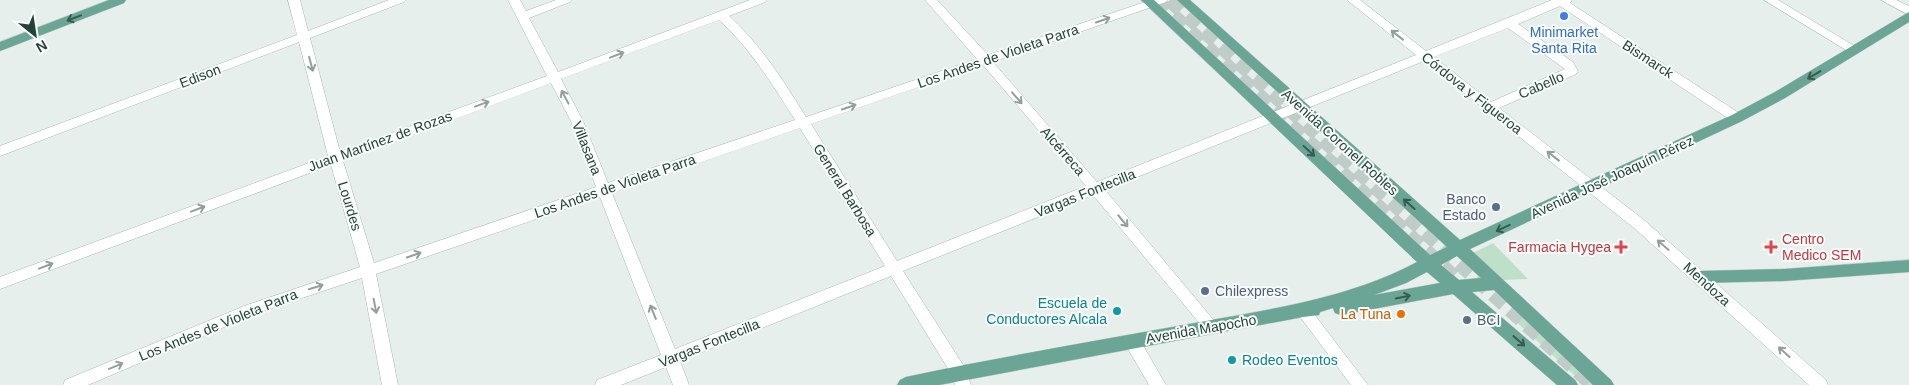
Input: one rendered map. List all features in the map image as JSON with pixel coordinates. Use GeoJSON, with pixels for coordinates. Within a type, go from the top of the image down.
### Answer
{"type":"FeatureCollection","features":[{"type":"Feature","properties":{"kind":"main road"},"geometry":{"type":"LineString","coordinates":[[0,47],[120,0]]}},
{"type":"Feature","properties":{"kind":"main road","name":"Avenida Coronel Robles"},"geometry":{"type":"LineString","coordinates":[[1183,0],[1497,283],[1605,385]]}},
{"type":"Feature","properties":{"kind":"main road","name":"Avenida Coronel Robles"},"geometry":{"type":"LineString","coordinates":[[1153,1],[1273,118],[1429,264],[1569,385]]}},
{"type":"Feature","properties":{"kind":"main road","name":"Avenida José Joaquín Pérez"},"geometry":{"type":"LineString","coordinates":[[1303,310],[1384,286],[1458,248],[1738,118],[1856,50],[1909,16]]}},
{"type":"Feature","properties":{"kind":"main road"},"geometry":{"type":"LineString","coordinates":[[1435,227],[1459,234],[1483,237]]}},
{"type":"Feature","properties":{"kind":"main road"},"geometry":{"type":"LineString","coordinates":[[1700,277],[1784,275],[1909,266]]}},
{"type":"Feature","properties":{"kind":"main road","name":"Avenida Mapocho"},"geometry":{"type":"LineString","coordinates":[[906,385],[961,379],[1132,342],[1303,310],[1339,308],[1455,287],[1497,283]]}},
{"type":"Feature","properties":{"kind":"street","name":"Lourdes"},"geometry":{"type":"LineString","coordinates":[[294,0],[335,157],[368,271],[390,385]]}},
{"type":"Feature","properties":{"kind":"street","name":"Edison"},"geometry":{"type":"LineString","coordinates":[[0,151],[400,0]]}},
{"type":"Feature","properties":{"kind":"street","name":"Villasana"},"geometry":{"type":"LineString","coordinates":[[514,0],[577,121],[681,385]]}},
{"type":"Feature","properties":{"kind":"street"},"geometry":{"type":"LineString","coordinates":[[522,17],[566,0]]}},
{"type":"Feature","properties":{"kind":"street","name":"General Barbosa"},"geometry":{"type":"LineString","coordinates":[[723,0],[726,13],[757,51],[803,122],[961,379]]}},
{"type":"Feature","properties":{"kind":"street","name":"Juan Martínez de Rozas"},"geometry":{"type":"LineString","coordinates":[[0,283],[761,0]]}},
{"type":"Feature","properties":{"kind":"street","name":"Alcérreca"},"geometry":{"type":"LineString","coordinates":[[930,0],[985,60],[1096,188],[1211,327]]}},
{"type":"Feature","properties":{"kind":"street","name":"Córdova y Figueroa"},"geometry":{"type":"LineString","coordinates":[[1353,0],[1592,186]]}},
{"type":"Feature","properties":{"kind":"street"},"geometry":{"type":"LineString","coordinates":[[1770,0],[1856,50]]}},
{"type":"Feature","properties":{"kind":"street"},"geometry":{"type":"LineString","coordinates":[[1887,0],[1909,11]]}},
{"type":"Feature","properties":{"kind":"street","name":"Los Andes de Violeta Parra"},"geometry":{"type":"LineString","coordinates":[[72,385],[252,309],[368,271],[1153,1]]}},
{"type":"Feature","properties":{"kind":"street","name":"Vargas Fontecilla"},"geometry":{"type":"LineString","coordinates":[[603,385],[1562,1]]}},
{"type":"Feature","properties":{"kind":"street","name":"Bismarck"},"geometry":{"type":"LineString","coordinates":[[1562,1],[1738,118]]}},
{"type":"Feature","properties":{"kind":"street","name":"Cabello"},"geometry":{"type":"LineString","coordinates":[[1490,107],[1572,71],[1569,65],[1509,23]]}},
{"type":"Feature","properties":{"kind":"street","name":"Mendoza"},"geometry":{"type":"LineString","coordinates":[[1592,186],[1700,277],[1820,385]]}},
{"type":"Feature","properties":{"kind":"street"},"geometry":{"type":"LineString","coordinates":[[1303,310],[1360,385]]}},
{"type":"Feature","properties":{"kind":"street"},"geometry":{"type":"LineString","coordinates":[[1132,342],[1158,385]]}},
{"type":"Feature","properties":{"kind":"green space"},"geometry":{"type":"Polygon","coordinates":[[[1493,243],[1528,279],[1501,280],[1473,253],[1493,243]]]}},
{"type":"Feature","properties":{"kind":"green space"},"geometry":{"type":"Polygon","coordinates":[[[1520,313],[1595,385],[1585,385],[1511,317],[1520,313]]]}},
{"type":"Feature","properties":{"kind":"tunnel"},"geometry":{"type":"LineString","coordinates":[[1156,0],[1457,280]]}},
{"type":"Feature","properties":{"kind":"tunnel"},"geometry":{"type":"LineString","coordinates":[[1170,0],[1593,385]]}},
{"type":"Feature","properties":{"kind":"place","name":"Minimarket Santa Rita"},"geometry":{"type":"Point","coordinates":[1564,16]}},
{"type":"Feature","properties":{"kind":"place","name":"Banco Estado"},"geometry":{"type":"Point","coordinates":[1496,207]}},
{"type":"Feature","properties":{"kind":"place","name":"Farmacia Hygea"},"geometry":{"type":"Point","coordinates":[1621,247]}},
{"type":"Feature","properties":{"kind":"place","name":"Centro Medico SEM"},"geometry":{"type":"Point","coordinates":[1771,247]}},
{"type":"Feature","properties":{"kind":"place","name":"Chilexpress"},"geometry":{"type":"Point","coordinates":[1205,291]}},
{"type":"Feature","properties":{"kind":"place","name":"Escuela de Conductores Alcala"},"geometry":{"type":"Point","coordinates":[1117,311]}},
{"type":"Feature","properties":{"kind":"place","name":"La Tuna"},"geometry":{"type":"Point","coordinates":[1401,314]}},
{"type":"Feature","properties":{"kind":"place","name":"BCI"},"geometry":{"type":"Point","coordinates":[1467,320]}},
{"type":"Feature","properties":{"kind":"place","name":"Rodeo Eventos"},"geometry":{"type":"Point","coordinates":[1232,360]}}]}
